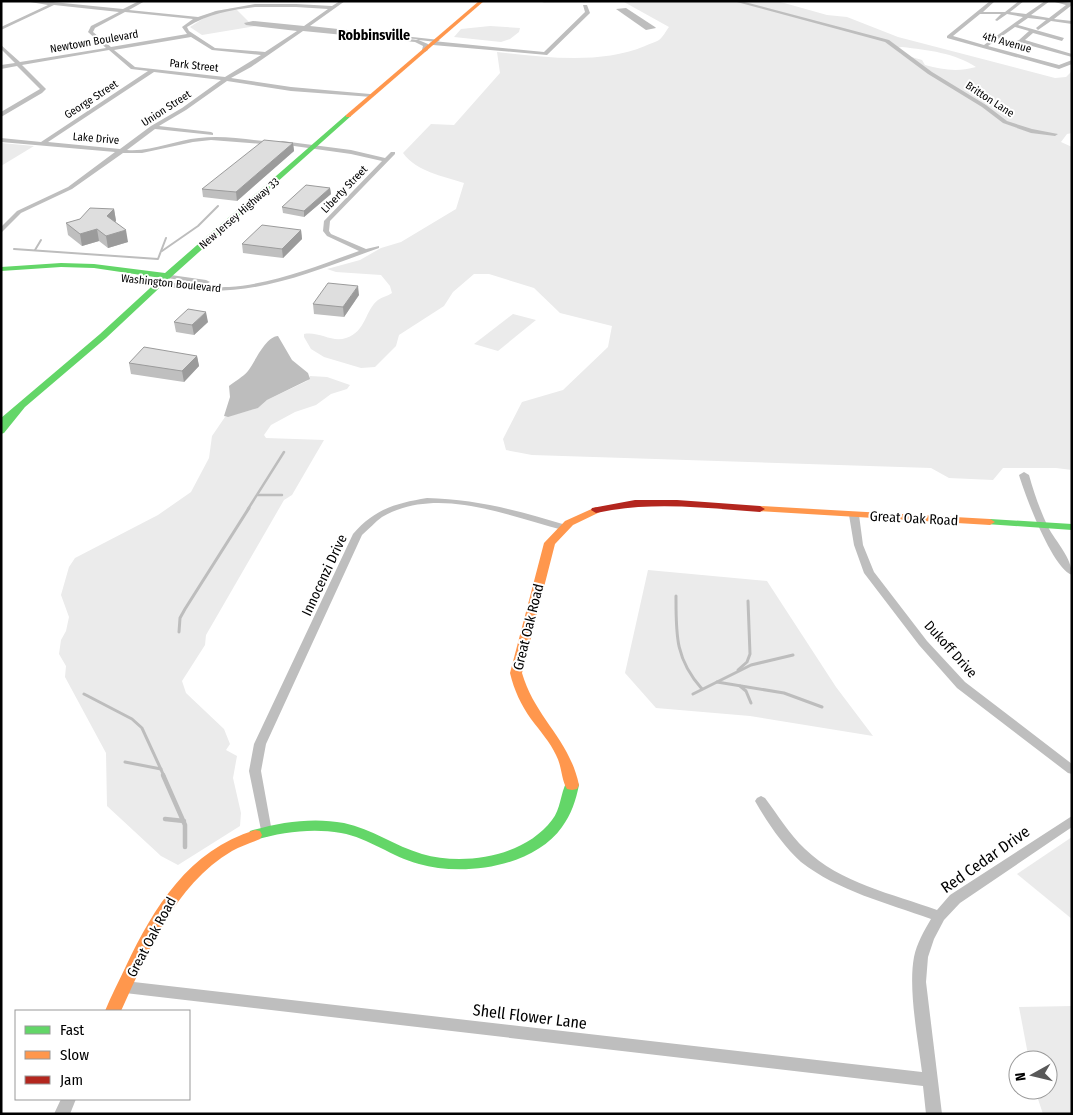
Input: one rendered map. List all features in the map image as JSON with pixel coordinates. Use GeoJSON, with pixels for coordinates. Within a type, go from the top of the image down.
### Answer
{"type":"FeatureCollection","features":[{"type":"Feature","properties":{"kind":"street"},"geometry":{"type":"LineString","coordinates":[[26,1],[196,18]]}},
{"type":"Feature","properties":{"kind":"street"},"geometry":{"type":"LineString","coordinates":[[1,29],[58,1]]}},
{"type":"Feature","properties":{"kind":"street","name":"Park Street"},"geometry":{"type":"LineString","coordinates":[[143,1],[90,29],[90,34],[133,68],[291,89],[370,96]]}},
{"type":"Feature","properties":{"kind":"street","name":"Union Street"},"geometry":{"type":"LineString","coordinates":[[1,231],[19,212],[70,188],[153,127],[184,109],[226,79],[267,54],[343,1]]}},
{"type":"Feature","properties":{"kind":"street","name":"New Jersey Highway 33"},"geometry":{"type":"LineString","coordinates":[[1,431],[22,405],[103,336],[163,280],[314,148],[370,96],[482,1]]}},
{"type":"Feature","properties":{"kind":"street","name":"Britton Lane"},"geometry":{"type":"LineString","coordinates":[[736,1],[887,40],[920,66],[984,106],[1005,122],[1031,131],[1055,134]]}},
{"type":"Feature","properties":{"kind":"street"},"geometry":{"type":"LineString","coordinates":[[980,13],[993,1]]}},
{"type":"Feature","properties":{"kind":"street"},"geometry":{"type":"LineString","coordinates":[[997,20],[1022,1]]}},
{"type":"Feature","properties":{"kind":"street"},"geometry":{"type":"LineString","coordinates":[[984,47],[1048,1]]}},
{"type":"Feature","properties":{"kind":"street"},"geometry":{"type":"LineString","coordinates":[[1053,1],[1071,4]]}},
{"type":"Feature","properties":{"kind":"street"},"geometry":{"type":"LineString","coordinates":[[267,54],[214,49],[189,34],[184,27],[212,10],[228,6],[267,3],[333,8]]}},
{"type":"Feature","properties":{"kind":"street"},"geometry":{"type":"LineString","coordinates":[[1038,28],[1071,4]]}},
{"type":"Feature","properties":{"kind":"street"},"geometry":{"type":"LineString","coordinates":[[548,51],[451,41],[445,38],[435,41],[426,45],[416,41],[303,29],[253,22],[246,24],[303,29],[435,41],[545,54],[588,12],[585,6]]}},
{"type":"Feature","properties":{"kind":"street"},"geometry":{"type":"LineString","coordinates":[[980,13],[1007,12],[1050,20],[1070,26]]}},
{"type":"Feature","properties":{"kind":"street","name":"4th Avenue"},"geometry":{"type":"LineString","coordinates":[[980,13],[949,37],[1059,67],[1072,62]]}},
{"type":"Feature","properties":{"kind":"street"},"geometry":{"type":"LineString","coordinates":[[1,21],[14,22]]}},
{"type":"Feature","properties":{"kind":"street"},"geometry":{"type":"LineString","coordinates":[[1014,25],[1062,39]]}},
{"type":"Feature","properties":{"kind":"street"},"geometry":{"type":"LineString","coordinates":[[1012,45],[1021,41],[1032,31]]}},
{"type":"Feature","properties":{"kind":"street","name":"Newtown Boulevard"},"geometry":{"type":"LineString","coordinates":[[1,63],[18,62],[189,34]]}},
{"type":"Feature","properties":{"kind":"street"},"geometry":{"type":"LineString","coordinates":[[1021,41],[1072,56]]}},
{"type":"Feature","properties":{"kind":"street"},"geometry":{"type":"LineString","coordinates":[[1,46],[43,89],[38,94],[1,114]]}},
{"type":"Feature","properties":{"kind":"street","name":"Newtown Boulevard"},"geometry":{"type":"LineString","coordinates":[[1,67],[18,62]]}},
{"type":"Feature","properties":{"kind":"street","name":"George Street"},"geometry":{"type":"LineString","coordinates":[[42,144],[152,71]]}},
{"type":"Feature","properties":{"kind":"street"},"geometry":{"type":"LineString","coordinates":[[153,127],[212,134]]}},
{"type":"Feature","properties":{"kind":"street","name":"Lake Drive"},"geometry":{"type":"LineString","coordinates":[[187,141],[192,138],[212,134],[351,152],[386,160]]}},
{"type":"Feature","properties":{"kind":"street","name":"Lake Drive"},"geometry":{"type":"LineString","coordinates":[[1,140],[120,151],[151,151],[187,141],[210,138],[292,145]]}},
{"type":"Feature","properties":{"kind":"street","name":"Liberty Street"},"geometry":{"type":"LineString","coordinates":[[365,251],[329,235],[325,227],[333,215],[393,152]]}},
{"type":"Feature","properties":{"kind":"street","name":"Washington Boulevard"},"geometry":{"type":"LineString","coordinates":[[1,269],[61,265],[94,266],[205,289],[240,288],[269,283],[377,247]]}},
{"type":"Feature","properties":{"kind":"street","name":"Washington Boulevard"},"geometry":{"type":"LineString","coordinates":[[1,274],[61,272],[163,280]]}},
{"type":"Feature","properties":{"kind":"street"},"geometry":{"type":"LineString","coordinates":[[1,423],[22,405]]}},
{"type":"Feature","properties":{"kind":"street"},"geometry":{"type":"LineString","coordinates":[[1024,475],[1042,526],[1072,572]]}},
{"type":"Feature","properties":{"kind":"street","name":"Innocenzi Drive"},"geometry":{"type":"LineString","coordinates":[[266,832],[255,771],[260,744],[358,534],[364,526],[384,512],[396,507],[440,500],[466,502],[563,527]]}},
{"type":"Feature","properties":{"kind":"street","name":"Great Oak Road"},"geometry":{"type":"LineString","coordinates":[[114,1010],[173,894],[205,862],[224,849],[266,832],[300,826],[341,828],[380,840],[413,857],[442,863],[472,864],[493,860],[520,850],[544,836],[564,812],[570,798],[571,770],[566,756],[519,693],[516,673],[547,553],[553,539],[563,527],[586,513],[614,505],[631,503],[1072,527]]}},
{"type":"Feature","properties":{"kind":"street","name":"Dukoff Drive"},"geometry":{"type":"LineString","coordinates":[[854,514],[857,543],[869,573],[942,665],[984,704],[1072,770]]}},
{"type":"Feature","properties":{"kind":"street"},"geometry":{"type":"LineString","coordinates":[[761,801],[793,845],[821,869],[838,878],[939,916]]}},
{"type":"Feature","properties":{"kind":"street","name":"Red Cedar Drive"},"geometry":{"type":"LineString","coordinates":[[934,1114],[919,982],[923,951],[927,938],[939,916],[964,891],[1072,821]]}},
{"type":"Feature","properties":{"kind":"street","name":"Shell Flower Lane"},"geometry":{"type":"LineString","coordinates":[[125,987],[930,1080]]}},
{"type":"Feature","properties":{"kind":"street"},"geometry":{"type":"LineString","coordinates":[[62,1114],[69,1100]]}},
{"type":"Feature","properties":{"kind":"shaded area"},"geometry":{"type":"Polygon","coordinates":[[[546,1],[777,1],[827,15],[847,17],[898,37],[1055,78],[1066,77],[1072,71],[1072,133],[1067,134],[1061,142],[1072,147],[1072,470],[1056,468],[1003,468],[993,480],[949,478],[931,468],[532,455],[506,450],[503,439],[522,402],[563,390],[608,347],[612,326],[560,313],[534,288],[489,274],[474,274],[453,292],[444,306],[399,335],[396,346],[375,367],[361,368],[324,357],[311,349],[304,334],[315,334],[336,339],[353,335],[358,331],[374,304],[392,293],[390,286],[381,275],[336,272],[327,269],[360,260],[381,248],[401,242],[456,209],[464,183],[423,169],[415,165],[403,153],[431,124],[454,125],[500,73],[497,52],[572,58],[609,56],[658,41],[669,27],[624,2],[542,3],[546,1]],[[902,47],[895,48],[901,54],[922,60],[925,65],[932,67],[957,70],[976,67],[950,55],[902,47]]]}},
{"type":"Feature","properties":{"kind":"shaded area"},"geometry":{"type":"Polygon","coordinates":[[[235,8],[249,22],[256,26],[202,35],[190,27],[215,11],[235,8]]]}},
{"type":"Feature","properties":{"kind":"shaded area"},"geometry":{"type":"Polygon","coordinates":[[[626,8],[656,28],[646,30],[616,9],[626,8]]]}},
{"type":"Feature","properties":{"kind":"shaded area"},"geometry":{"type":"Polygon","coordinates":[[[490,26],[520,28],[519,32],[510,39],[501,42],[454,37],[461,29],[490,26]]]}},
{"type":"Feature","properties":{"kind":"shaded area"},"geometry":{"type":"Polygon","coordinates":[[[1,143],[34,146],[1,166],[1,143]]]}},
{"type":"Feature","properties":{"kind":"shaded area"},"geometry":{"type":"Polygon","coordinates":[[[513,314],[536,320],[498,351],[474,344],[513,314]]]}},
{"type":"Feature","properties":{"kind":"shaded area"},"geometry":{"type":"Polygon","coordinates":[[[278,336],[292,360],[308,373],[310,379],[267,400],[258,408],[228,417],[224,416],[230,397],[229,386],[248,371],[265,345],[273,337],[278,336]]]}},
{"type":"Feature","properties":{"kind":"shaded area"},"geometry":{"type":"Polygon","coordinates":[[[310,376],[327,377],[350,385],[347,389],[331,394],[316,405],[295,412],[271,425],[264,435],[266,438],[324,440],[292,495],[284,500],[206,635],[205,645],[182,681],[186,693],[224,729],[230,744],[226,750],[237,756],[233,778],[241,813],[240,826],[178,865],[161,856],[107,806],[106,753],[65,677],[66,666],[59,654],[61,640],[66,631],[69,617],[61,595],[69,567],[75,558],[158,515],[191,492],[209,458],[212,436],[225,417],[258,408],[267,400],[307,381],[310,376]]]}},
{"type":"Feature","properties":{"kind":"shaded area"},"geometry":{"type":"Polygon","coordinates":[[[648,570],[767,581],[836,687],[873,736],[750,716],[656,708],[625,673],[648,570]]]}},
{"type":"Feature","properties":{"kind":"shaded area"},"geometry":{"type":"Polygon","coordinates":[[[1072,837],[1072,919],[1017,874],[1072,837]]]}},
{"type":"Feature","properties":{"kind":"shaded area"},"geometry":{"type":"Polygon","coordinates":[[[1072,1006],[1072,1114],[1043,1114],[1038,1100],[1058,1100],[1058,1050],[1027,1050],[1019,1007],[1072,1006]]]}},
{"type":"Feature","properties":{"kind":"building"},"geometry":{"type":"Polygon","coordinates":[[[264,140],[293,143],[236,192],[202,189],[264,140]]]}},
{"type":"Feature","properties":{"kind":"building"},"geometry":{"type":"Polygon","coordinates":[[[306,185],[330,188],[304,211],[282,207],[306,185]]]}},
{"type":"Feature","properties":{"kind":"building"},"geometry":{"type":"Polygon","coordinates":[[[90,208],[114,209],[107,216],[126,230],[106,236],[97,229],[80,234],[66,223],[80,219],[90,208]]]}},
{"type":"Feature","properties":{"kind":"building"},"geometry":{"type":"Polygon","coordinates":[[[262,225],[301,230],[282,249],[242,244],[262,225]]]}},
{"type":"Feature","properties":{"kind":"building"},"geometry":{"type":"Polygon","coordinates":[[[328,283],[358,286],[343,307],[313,304],[328,283]]]}},
{"type":"Feature","properties":{"kind":"building"},"geometry":{"type":"Polygon","coordinates":[[[188,309],[206,312],[192,325],[174,322],[188,309]]]}},
{"type":"Feature","properties":{"kind":"building"},"geometry":{"type":"Polygon","coordinates":[[[144,347],[197,356],[182,371],[129,363],[144,347]]]}},
{"type":"Feature","properties":{"kind":"waterway"},"geometry":{"type":"LineString","coordinates":[[162,251],[198,226],[218,206]]}},
{"type":"Feature","properties":{"kind":"waterway"},"geometry":{"type":"LineString","coordinates":[[14,249],[158,259],[166,238]]}},
{"type":"Feature","properties":{"kind":"waterway"},"geometry":{"type":"LineString","coordinates":[[35,250],[41,240]]}},
{"type":"Feature","properties":{"kind":"waterway"},"geometry":{"type":"LineString","coordinates":[[248,509],[284,452]]}},
{"type":"Feature","properties":{"kind":"waterway"},"geometry":{"type":"LineString","coordinates":[[258,495],[282,495]]}},
{"type":"Feature","properties":{"kind":"waterway"},"geometry":{"type":"LineString","coordinates":[[179,632],[180,618],[185,609],[249,508]]}},
{"type":"Feature","properties":{"kind":"waterway"},"geometry":{"type":"LineString","coordinates":[[676,596],[676,622],[679,646],[687,667],[702,689]]}},
{"type":"Feature","properties":{"kind":"waterway"},"geometry":{"type":"LineString","coordinates":[[738,670],[747,662],[750,654],[748,601]]}},
{"type":"Feature","properties":{"kind":"waterway"},"geometry":{"type":"LineString","coordinates":[[717,682],[751,665],[793,655]]}},
{"type":"Feature","properties":{"kind":"waterway"},"geometry":{"type":"LineString","coordinates":[[693,694],[717,682]]}},
{"type":"Feature","properties":{"kind":"waterway"},"geometry":{"type":"LineString","coordinates":[[717,682],[784,693],[822,707]]}},
{"type":"Feature","properties":{"kind":"waterway"},"geometry":{"type":"LineString","coordinates":[[740,686],[746,691],[751,703]]}},
{"type":"Feature","properties":{"kind":"waterway"},"geometry":{"type":"LineString","coordinates":[[84,694],[132,719],[142,728],[161,769]]}},
{"type":"Feature","properties":{"kind":"waterway"},"geometry":{"type":"LineString","coordinates":[[125,762],[161,769]]}},
{"type":"Feature","properties":{"kind":"waterway"},"geometry":{"type":"LineString","coordinates":[[161,769],[164,776]]}},
{"type":"Feature","properties":{"kind":"waterway"},"geometry":{"type":"LineString","coordinates":[[163,775],[183,821]]}},
{"type":"Feature","properties":{"kind":"waterway"},"geometry":{"type":"LineString","coordinates":[[165,819],[183,821]]}},
{"type":"Feature","properties":{"kind":"waterway"},"geometry":{"type":"LineString","coordinates":[[183,821],[185,825],[185,847]]}},
{"type":"Feature","properties":{"kind":"traffic: fast"},"geometry":{"type":"LineString","coordinates":[[1,431],[22,405],[103,336],[167,276],[348,116]]}},
{"type":"Feature","properties":{"kind":"traffic: fast"},"geometry":{"type":"LineString","coordinates":[[1,269],[61,265],[94,266],[167,276]]}},
{"type":"Feature","properties":{"kind":"traffic: fast"},"geometry":{"type":"LineString","coordinates":[[1,423],[18,409]]}},
{"type":"Feature","properties":{"kind":"traffic: fast"},"geometry":{"type":"LineString","coordinates":[[990,522],[1072,527]]}},
{"type":"Feature","properties":{"kind":"traffic: fast"},"geometry":{"type":"LineString","coordinates":[[255,835],[276,829],[298,826],[331,826],[352,830],[420,859],[436,863],[455,864],[494,860],[513,855],[545,837],[557,824],[562,815],[572,785]]}},
{"type":"Feature","properties":{"kind":"traffic: slow"},"geometry":{"type":"LineString","coordinates":[[348,116],[482,1]]}},
{"type":"Feature","properties":{"kind":"traffic: slow"},"geometry":{"type":"LineString","coordinates":[[760,509],[990,522]]}},
{"type":"Feature","properties":{"kind":"traffic: slow"},"geometry":{"type":"LineString","coordinates":[[572,785],[569,768],[563,754],[528,704],[516,673],[550,543],[569,523],[596,510]]}},
{"type":"Feature","properties":{"kind":"traffic: slow"},"geometry":{"type":"LineString","coordinates":[[113,1010],[151,932],[166,906],[184,883],[204,863],[227,847],[255,835]]}},
{"type":"Feature","properties":{"kind":"traffic: jam"},"geometry":{"type":"LineString","coordinates":[[596,510],[635,503],[656,502],[760,509]]}},
{"type":"Feature","properties":{"kind":"district","name":"Robbinsville"},"geometry":{"type":"Point","coordinates":[374,35]}}]}
